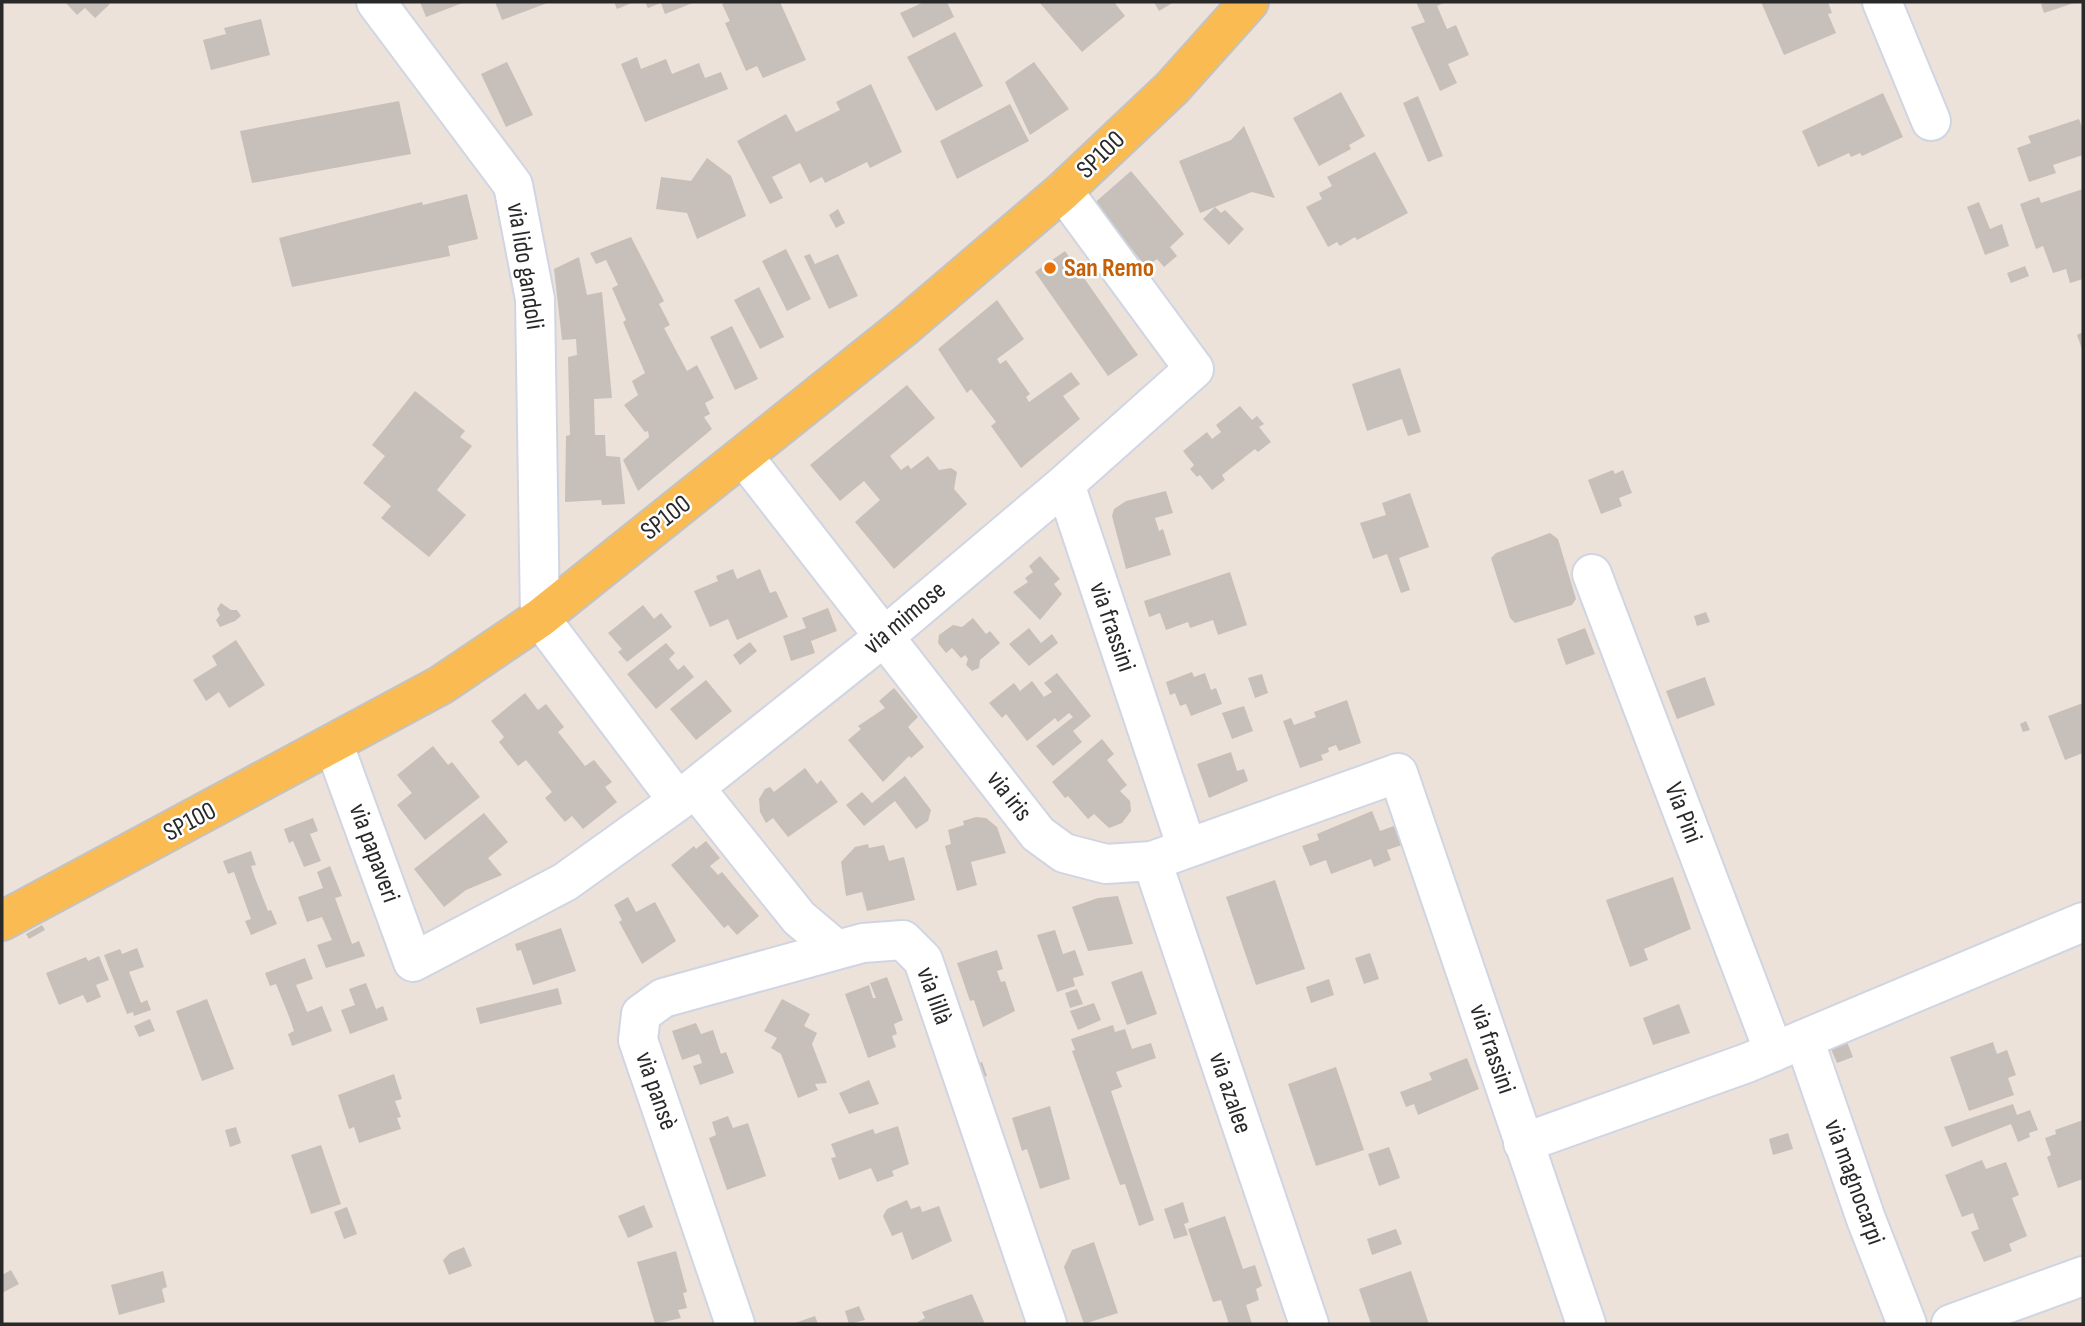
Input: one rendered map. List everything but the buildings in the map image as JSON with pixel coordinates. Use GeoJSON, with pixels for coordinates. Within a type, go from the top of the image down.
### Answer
{"type":"FeatureCollection","features":[{"type":"Feature","properties":{"kind":"main road","name":"SP100"},"geometry":{"type":"LineString","coordinates":[[2,921],[334,745],[441,685],[540,618],[744,457],[1063,191],[1172,88],[1249,2]]}},
{"type":"Feature","properties":{"kind":"street","name":"via lido gandoli"},"geometry":{"type":"LineString","coordinates":[[376,2],[513,185],[535,299],[540,618]]}},
{"type":"Feature","properties":{"kind":"street"},"geometry":{"type":"LineString","coordinates":[[1882,2],[1931,121]]}},
{"type":"Feature","properties":{"kind":"street","name":"via mimose"},"geometry":{"type":"LineString","coordinates":[[413,961],[565,882],[687,795],[885,636],[1065,484],[1194,369],[1063,191]]}},
{"type":"Feature","properties":{"kind":"street","name":"via iris"},"geometry":{"type":"LineString","coordinates":[[744,457],[1038,834],[1065,853],[1105,864],[1152,861],[1398,774]]}},
{"type":"Feature","properties":{"kind":"street","name":"via frassini"},"geometry":{"type":"LineString","coordinates":[[1065,484],[1187,848]]}},
{"type":"Feature","properties":{"kind":"street","name":"Via Pini"},"geometry":{"type":"LineString","coordinates":[[1592,574],[1789,1045]]}},
{"type":"Feature","properties":{"kind":"street"},"geometry":{"type":"LineString","coordinates":[[540,618],[687,795],[799,918],[837,950]]}},
{"type":"Feature","properties":{"kind":"street","name":"via papaveri"},"geometry":{"type":"LineString","coordinates":[[334,745],[413,961]]}},
{"type":"Feature","properties":{"kind":"street","name":"via frassini"},"geometry":{"type":"LineString","coordinates":[[1398,774],[1586,1324]]}},
{"type":"Feature","properties":{"kind":"street","name":"via azalee"},"geometry":{"type":"LineString","coordinates":[[1152,861],[1308,1324]]}},
{"type":"Feature","properties":{"kind":"street"},"geometry":{"type":"LineString","coordinates":[[1524,1143],[1789,1045],[2083,922]]}},
{"type":"Feature","properties":{"kind":"street","name":"via lillà"},"geometry":{"type":"LineString","coordinates":[[837,950],[863,943],[903,940],[923,960],[1047,1324]]}},
{"type":"Feature","properties":{"kind":"street","name":"via pansè"},"geometry":{"type":"LineString","coordinates":[[735,1324],[638,1040],[641,1014],[663,998],[837,950]]}},
{"type":"Feature","properties":{"kind":"street","name":"via magnocarpi"},"geometry":{"type":"LineString","coordinates":[[1789,1045],[1866,1219],[1908,1324]]}},
{"type":"Feature","properties":{"kind":"street"},"geometry":{"type":"LineString","coordinates":[[1951,1324],[2083,1276]]}},
{"type":"Feature","properties":{"kind":"place","name":"San Remo"},"geometry":{"type":"Point","coordinates":[1050,268]}}]}
